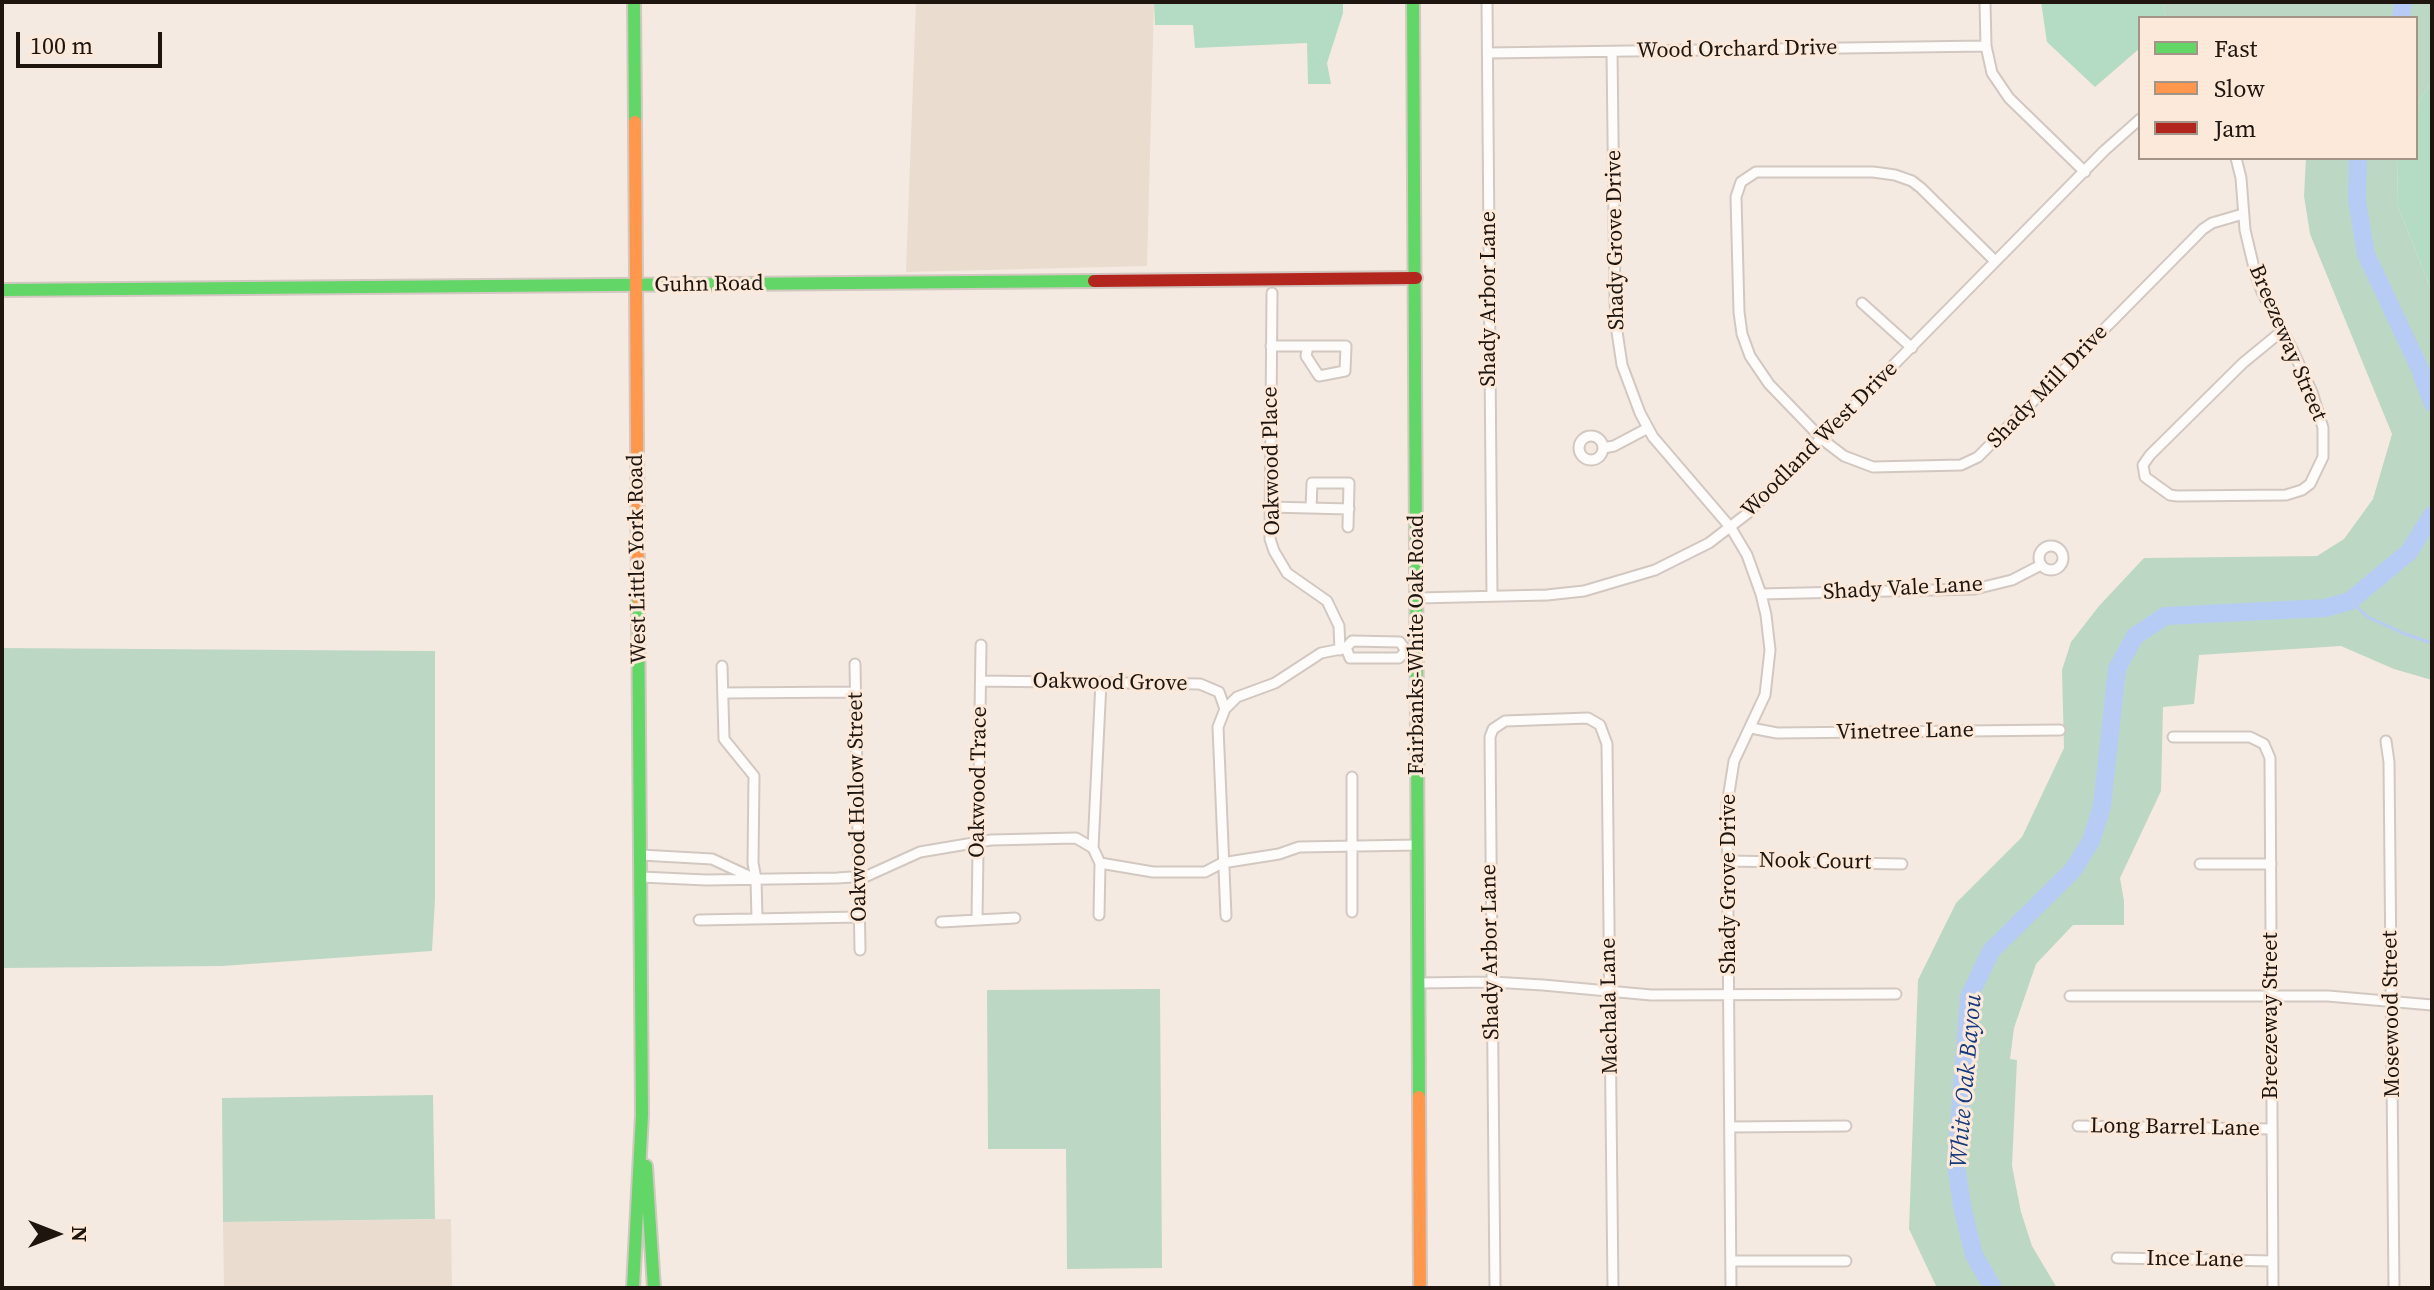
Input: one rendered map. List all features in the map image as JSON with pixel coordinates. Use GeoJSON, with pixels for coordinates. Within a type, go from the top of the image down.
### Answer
{"type":"FeatureCollection","features":[{"type":"Feature","properties":{"kind":"street","name":"West Little York Road"},"geometry":{"type":"LineString","coordinates":[[633,1288],[642,1115],[634,2]]}},
{"type":"Feature","properties":{"kind":"street","name":"Fairbanks-White Oak Road"},"geometry":{"type":"LineString","coordinates":[[1413,2],[1417,598],[1411,651],[1418,845],[1420,1288]]}},
{"type":"Feature","properties":{"kind":"street","name":"Shady Arbor Lane"},"geometry":{"type":"LineString","coordinates":[[1487,2],[1492,596]]}},
{"type":"Feature","properties":{"kind":"street"},"geometry":{"type":"LineString","coordinates":[[1985,2],[1986,46],[1992,73],[2002,91],[2085,172]]}},
{"type":"Feature","properties":{"kind":"street","name":"Wood Orchard Drive"},"geometry":{"type":"LineString","coordinates":[[1488,53],[1986,46]]}},
{"type":"Feature","properties":{"kind":"street","name":"Shady Grove Drive"},"geometry":{"type":"LineString","coordinates":[[1612,52],[1616,325],[1622,365],[1629,389],[1648,428],[1671,460],[1731,528],[1747,555],[1766,615],[1770,665],[1765,695],[1738,753],[1730,777],[1727,805],[1731,1288]]}},
{"type":"Feature","properties":{"kind":"street","name":"Woodland West Drive"},"geometry":{"type":"LineString","coordinates":[[1417,598],[1563,594],[1624,581],[1684,557],[1731,528],[1823,440],[1995,261],[2138,121]]}},
{"type":"Feature","properties":{"kind":"street","name":"Breezeway Street"},"geometry":{"type":"LineString","coordinates":[[2236,160],[2243,214],[2258,282],[2312,392],[2323,428],[2323,457],[2310,484],[2286,495],[2177,496],[2170,495],[2145,477],[2143,465],[2232,374],[2282,331]]}},
{"type":"Feature","properties":{"kind":"street","name":"Shady Mill Drive"},"geometry":{"type":"LineString","coordinates":[[1995,261],[1912,181],[1885,173],[1756,172],[1741,182],[1736,197],[1739,312],[1746,345],[1769,384],[1823,440],[1844,456],[1873,467],[1951,466],[1970,462],[1988,449],[2203,229],[2212,223],[2243,214]]}},
{"type":"Feature","properties":{"kind":"street","name":"Guhn Road"},"geometry":{"type":"LineString","coordinates":[[2,290],[1416,278]]}},
{"type":"Feature","properties":{"kind":"street","name":"Oakwood Place"},"geometry":{"type":"LineString","coordinates":[[1272,293],[1270,539],[1287,573],[1327,601],[1339,626],[1343,649]]}},
{"type":"Feature","properties":{"kind":"street"},"geometry":{"type":"LineString","coordinates":[[1862,303],[1912,348]]}},
{"type":"Feature","properties":{"kind":"street"},"geometry":{"type":"LineString","coordinates":[[1271,346],[1308,346],[1346,346],[1345,371],[1319,376],[1306,356],[1308,346]]}},
{"type":"Feature","properties":{"kind":"street"},"geometry":{"type":"LineString","coordinates":[[1603,448],[1614,446],[1648,428]]}},
{"type":"Feature","properties":{"kind":"street"},"geometry":{"type":"LineString","coordinates":[[1311,508],[1312,483],[1349,483],[1348,527]]}},
{"type":"Feature","properties":{"kind":"street"},"geometry":{"type":"LineString","coordinates":[[1270,507],[1349,509]]}},
{"type":"Feature","properties":{"kind":"street","name":"Shady Vale Lane"},"geometry":{"type":"LineString","coordinates":[[1761,594],[1975,589],[2012,580],[2041,565]]}},
{"type":"Feature","properties":{"kind":"street"},"geometry":{"type":"LineString","coordinates":[[1226,916],[1218,727],[1225,709],[1237,697],[1275,683],[1321,653],[1343,649],[1352,641],[1400,642],[1411,651],[1399,658],[1350,658],[1343,649]]}},
{"type":"Feature","properties":{"kind":"street","name":"Oakwood Trace"},"geometry":{"type":"LineString","coordinates":[[977,919],[981,645]]}},
{"type":"Feature","properties":{"kind":"street","name":"Oakwood Hollow Street"},"geometry":{"type":"LineString","coordinates":[[855,664],[860,950]]}},
{"type":"Feature","properties":{"kind":"street"},"geometry":{"type":"LineString","coordinates":[[722,666],[724,739],[754,776],[753,863],[757,918]]}},
{"type":"Feature","properties":{"kind":"street","name":"Oakwood Grove"},"geometry":{"type":"LineString","coordinates":[[982,681],[1200,684],[1219,692],[1225,709]]}},
{"type":"Feature","properties":{"kind":"street"},"geometry":{"type":"LineString","coordinates":[[1099,915],[1100,863],[1093,848],[1101,682]]}},
{"type":"Feature","properties":{"kind":"street"},"geometry":{"type":"LineString","coordinates":[[723,693],[856,692]]}},
{"type":"Feature","properties":{"kind":"street","name":"Shady Arbor Lane"},"geometry":{"type":"LineString","coordinates":[[1495,1288],[1489,746],[1493,729],[1512,720],[1588,718],[1600,725]]}},
{"type":"Feature","properties":{"kind":"street","name":"Machala Lane"},"geometry":{"type":"LineString","coordinates":[[1600,725],[1607,744],[1613,1288]]}},
{"type":"Feature","properties":{"kind":"street","name":"Vinetree Lane"},"geometry":{"type":"LineString","coordinates":[[1751,728],[1777,733],[2060,730]]}},
{"type":"Feature","properties":{"kind":"street","name":"Breezeway Street"},"geometry":{"type":"LineString","coordinates":[[2173,737],[2241,736],[2264,744],[2270,758],[2273,1288]]}},
{"type":"Feature","properties":{"kind":"street","name":"Mosewood Street"},"geometry":{"type":"LineString","coordinates":[[2386,741],[2389,762],[2394,1288]]}},
{"type":"Feature","properties":{"kind":"street"},"geometry":{"type":"LineString","coordinates":[[1352,777],[1352,912]]}},
{"type":"Feature","properties":{"kind":"street"},"geometry":{"type":"LineString","coordinates":[[641,877],[706,880],[859,877],[920,852],[978,842],[1076,838],[1093,848]]}},
{"type":"Feature","properties":{"kind":"street"},"geometry":{"type":"LineString","coordinates":[[1100,863],[1171,873],[1205,872],[1222,863],[1279,854],[1299,847],[1418,845]]}},
{"type":"Feature","properties":{"kind":"street"},"geometry":{"type":"LineString","coordinates":[[641,855],[712,859],[756,879]]}},
{"type":"Feature","properties":{"kind":"street","name":"Nook Court"},"geometry":{"type":"LineString","coordinates":[[1728,861],[1902,864]]}},
{"type":"Feature","properties":{"kind":"street"},"geometry":{"type":"LineString","coordinates":[[2200,864],[2271,864]]}},
{"type":"Feature","properties":{"kind":"street"},"geometry":{"type":"LineString","coordinates":[[699,920],[860,917]]}},
{"type":"Feature","properties":{"kind":"street"},"geometry":{"type":"LineString","coordinates":[[941,922],[1015,918]]}},
{"type":"Feature","properties":{"kind":"street"},"geometry":{"type":"LineString","coordinates":[[1419,983],[1492,982],[1651,995],[1896,994]]}},
{"type":"Feature","properties":{"kind":"street"},"geometry":{"type":"LineString","coordinates":[[2070,996],[2328,996],[2432,1005]]}},
{"type":"Feature","properties":{"kind":"street","name":"West Little York Road"},"geometry":{"type":"LineString","coordinates":[[642,1115],[654,1288]]}},
{"type":"Feature","properties":{"kind":"street"},"geometry":{"type":"LineString","coordinates":[[1730,1127],[1846,1126]]}},
{"type":"Feature","properties":{"kind":"street","name":"Long Barrel Lane"},"geometry":{"type":"LineString","coordinates":[[2078,1126],[2272,1129]]}},
{"type":"Feature","properties":{"kind":"street","name":"Ince Lane"},"geometry":{"type":"LineString","coordinates":[[2117,1258],[2273,1261]]}},
{"type":"Feature","properties":{"kind":"street"},"geometry":{"type":"LineString","coordinates":[[1731,1261],[1846,1261]]}},
{"type":"Feature","properties":{"kind":"shaded area"},"geometry":{"type":"Polygon","coordinates":[[[916,2],[1154,2],[1147,266],[906,272],[916,2]]]}},
{"type":"Feature","properties":{"kind":"shaded area"},"geometry":{"type":"Polygon","coordinates":[[[451,1219],[452,1288],[224,1288],[223,1222],[451,1219]]]}},
{"type":"Feature","properties":{"kind":"green space"},"geometry":{"type":"Polygon","coordinates":[[[1154,2],[1343,2],[1343,13],[1327,63],[1331,84],[1308,84],[1307,43],[1195,48],[1193,25],[1155,25],[1154,2]]]}},
{"type":"Feature","properties":{"kind":"green space"},"geometry":{"type":"Polygon","coordinates":[[[2041,2],[2162,2],[2166,16],[2138,16],[2138,50],[2095,87],[2047,42],[2041,2]]]}},
{"type":"Feature","properties":{"kind":"green space"},"geometry":{"type":"Polygon","coordinates":[[[2162,2],[2432,2],[2432,81],[2420,99],[2418,116],[2418,16],[2166,16],[2162,2]]]}},
{"type":"Feature","properties":{"kind":"green space"},"geometry":{"type":"Polygon","coordinates":[[[2432,81],[2432,292],[2397,204],[2398,160],[2418,160],[2420,99],[2432,81]]]}},
{"type":"Feature","properties":{"kind":"green space"},"geometry":{"type":"Polygon","coordinates":[[[2306,160],[2398,160],[2397,204],[2432,292],[2432,680],[2394,669],[2341,646],[2199,655],[2194,704],[2163,707],[2161,791],[2120,878],[2124,925],[2073,925],[2036,964],[2014,1028],[2010,1059],[2017,1060],[2012,1166],[2021,1212],[2032,1246],[2057,1288],[1937,1288],[1909,1229],[1918,980],[1956,903],[2022,837],[2064,748],[2062,670],[2071,642],[2099,606],[2144,558],[2317,556],[2344,539],[2373,499],[2392,434],[2310,234],[2304,196],[2306,160]]]}},
{"type":"Feature","properties":{"kind":"green space"},"geometry":{"type":"Polygon","coordinates":[[[2,648],[435,651],[435,899],[432,951],[222,966],[2,968],[2,648]]]}},
{"type":"Feature","properties":{"kind":"green space"},"geometry":{"type":"Polygon","coordinates":[[[1160,989],[1162,1268],[1067,1269],[1066,1149],[988,1149],[987,990],[1160,989]]]}},
{"type":"Feature","properties":{"kind":"green space"},"geometry":{"type":"Polygon","coordinates":[[[433,1095],[435,1219],[223,1222],[222,1098],[433,1095]]]}},
{"type":"Feature","properties":{"kind":"waterway","name":"White Oak Bayou"},"geometry":{"type":"LineString","coordinates":[[2401,16],[2403,2]]}},
{"type":"Feature","properties":{"kind":"waterway","name":"White Oak Bayou"},"geometry":{"type":"LineString","coordinates":[[2358,160],[2357,201],[2366,254],[2420,369],[2432,402]]}},
{"type":"Feature","properties":{"kind":"waterway","name":"White Oak Bayou"},"geometry":{"type":"LineString","coordinates":[[1993,1288],[1974,1255],[1956,1164],[1969,997],[1991,951],[2073,870],[2091,841],[2102,806],[2117,669],[2135,636],[2165,616],[2325,608],[2350,601],[2409,552],[2432,515]]}},
{"type":"Feature","properties":{"kind":"waterway"},"geometry":{"type":"LineString","coordinates":[[2350,601],[2368,617],[2432,643]]}},
{"type":"Feature","properties":{"kind":"traffic: fast"},"geometry":{"type":"LineString","coordinates":[[634,2],[635,122]]}},
{"type":"Feature","properties":{"kind":"traffic: fast"},"geometry":{"type":"LineString","coordinates":[[1413,2],[1419,1097]]}},
{"type":"Feature","properties":{"kind":"traffic: fast"},"geometry":{"type":"LineString","coordinates":[[2,290],[1094,281]]}},
{"type":"Feature","properties":{"kind":"traffic: fast"},"geometry":{"type":"LineString","coordinates":[[633,1288],[642,1115],[638,598]]}},
{"type":"Feature","properties":{"kind":"traffic: fast"},"geometry":{"type":"LineString","coordinates":[[646,1166],[654,1288]]}},
{"type":"Feature","properties":{"kind":"traffic: slow"},"geometry":{"type":"LineString","coordinates":[[635,122],[638,598]]}},
{"type":"Feature","properties":{"kind":"traffic: slow"},"geometry":{"type":"LineString","coordinates":[[1419,1097],[1420,1288]]}},
{"type":"Feature","properties":{"kind":"traffic: jam"},"geometry":{"type":"LineString","coordinates":[[1094,281],[1416,278]]}}]}
